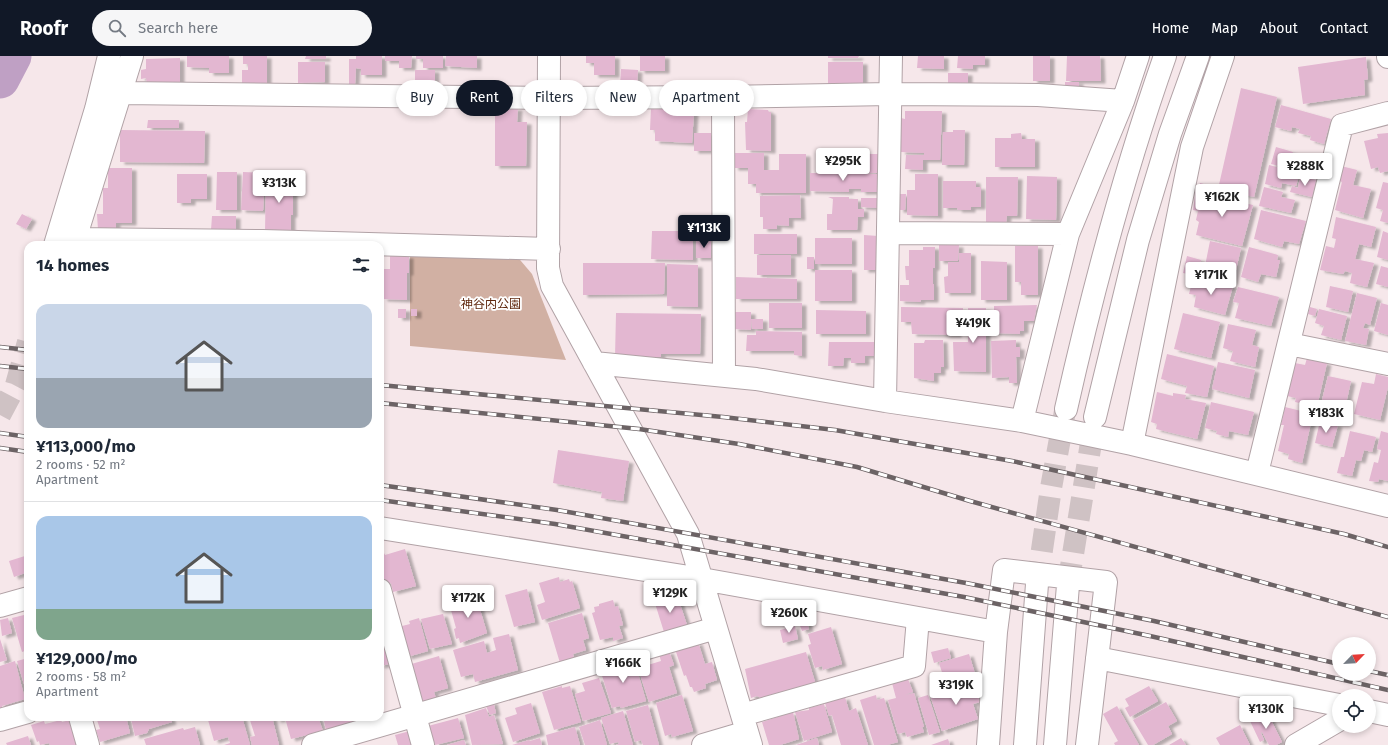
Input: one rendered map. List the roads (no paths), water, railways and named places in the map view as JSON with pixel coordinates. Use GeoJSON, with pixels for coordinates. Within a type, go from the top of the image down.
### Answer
{"type":"FeatureCollection","features":[{"type":"Feature","properties":{"kind":"street"},"geometry":{"type":"LineString","coordinates":[[56,241],[96,110],[109,56]]}},
{"type":"Feature","properties":{"kind":"street"},"geometry":{"type":"LineString","coordinates":[[132,56],[75,239],[200,241]]}},
{"type":"Feature","properties":{"kind":"street"},"geometry":{"type":"LineString","coordinates":[[549,56],[550,80]]}},
{"type":"Feature","properties":{"kind":"street"},"geometry":{"type":"LineString","coordinates":[[885,401],[891,56]]}},
{"type":"Feature","properties":{"kind":"street"},"geometry":{"type":"LineString","coordinates":[[1022,421],[1068,234],[1123,101],[1138,56]]}},
{"type":"Feature","properties":{"kind":"street"},"geometry":{"type":"LineString","coordinates":[[1066,409],[1085,324],[1114,213],[1165,56]]}},
{"type":"Feature","properties":{"kind":"street"},"geometry":{"type":"LineString","coordinates":[[1095,417],[1138,240],[1170,134],[1198,56]]}},
{"type":"Feature","properties":{"kind":"street"},"geometry":{"type":"LineString","coordinates":[[1132,444],[1192,147],[1223,56]]}},
{"type":"Feature","properties":{"kind":"street"},"geometry":{"type":"LineString","coordinates":[[120,93],[521,98]]}},
{"type":"Feature","properties":{"kind":"street"},"geometry":{"type":"LineString","coordinates":[[754,96],[890,94],[1038,95],[1123,101]]}},
{"type":"Feature","properties":{"kind":"street"},"geometry":{"type":"LineString","coordinates":[[587,98],[659,97]]}},
{"type":"Feature","properties":{"kind":"street"},"geometry":{"type":"LineString","coordinates":[[1257,473],[1342,125],[1388,113]]}},
{"type":"Feature","properties":{"kind":"street"},"geometry":{"type":"LineString","coordinates":[[550,116],[548,268],[552,286],[688,534],[747,731]]}},
{"type":"Feature","properties":{"kind":"street"},"geometry":{"type":"LineString","coordinates":[[723,116],[724,375]]}},
{"type":"Feature","properties":{"kind":"street"},"geometry":{"type":"LineString","coordinates":[[888,233],[1068,234]]}},
{"type":"Feature","properties":{"kind":"street"},"geometry":{"type":"LineString","coordinates":[[384,245],[549,249]]}},
{"type":"Feature","properties":{"kind":"street"},"geometry":{"type":"LineString","coordinates":[[1289,344],[1388,364]]}},
{"type":"Feature","properties":{"kind":"street"},"geometry":{"type":"LineString","coordinates":[[594,363],[756,379],[885,401],[1022,421],[1132,444],[1257,473],[1388,506]]}},
{"type":"Feature","properties":{"kind":"street"},"geometry":{"type":"LineString","coordinates":[[384,529],[702,580],[996,632]]}},
{"type":"Feature","properties":{"kind":"street"},"geometry":{"type":"LineString","coordinates":[[988,745],[996,632],[1004,570],[1106,582],[1086,745]]}},
{"type":"Feature","properties":{"kind":"street"},"geometry":{"type":"LineString","coordinates":[[1025,745],[1028,687],[1037,584]]}},
{"type":"Feature","properties":{"kind":"street"},"geometry":{"type":"LineString","coordinates":[[1055,745],[1068,585]]}},
{"type":"Feature","properties":{"kind":"street"},"geometry":{"type":"LineString","coordinates":[[0,606],[24,599]]}},
{"type":"Feature","properties":{"kind":"street"},"geometry":{"type":"LineString","coordinates":[[384,615],[423,745]]}},
{"type":"Feature","properties":{"kind":"street"},"geometry":{"type":"LineString","coordinates":[[703,745],[747,731],[914,666],[918,618]]}},
{"type":"Feature","properties":{"kind":"street"},"geometry":{"type":"LineString","coordinates":[[313,745],[716,628]]}},
{"type":"Feature","properties":{"kind":"street"},"geometry":{"type":"LineString","coordinates":[[1097,658],[1332,704]]}},
{"type":"Feature","properties":{"kind":"street"},"geometry":{"type":"LineString","coordinates":[[1376,712],[1388,715]]}},
{"type":"Feature","properties":{"kind":"street"},"geometry":{"type":"LineString","coordinates":[[0,720],[24,713]]}},
{"type":"Feature","properties":{"kind":"street"},"geometry":{"type":"LineString","coordinates":[[81,721],[88,745]]}},
{"type":"Feature","properties":{"kind":"street"},"geometry":{"type":"LineString","coordinates":[[1296,745],[1332,724]]}},
{"type":"Feature","properties":{"kind":"waterway"},"geometry":{"type":"LineString","coordinates":[[0,79],[12,56]]}},
{"type":"Feature","properties":{"kind":"tunnel"},"geometry":{"type":"LineString","coordinates":[[0,415],[16,385],[24,356]]}},
{"type":"Feature","properties":{"kind":"tunnel"},"geometry":{"type":"LineString","coordinates":[[1037,584],[1051,488],[1065,411]]}},
{"type":"Feature","properties":{"kind":"tunnel"},"geometry":{"type":"LineString","coordinates":[[1068,585],[1095,418]]}},
{"type":"Feature","properties":{"kind":"railway"},"geometry":{"type":"LineString","coordinates":[[0,347],[24,350]]}},
{"type":"Feature","properties":{"kind":"railway"},"geometry":{"type":"LineString","coordinates":[[0,366],[24,369]]}},
{"type":"Feature","properties":{"kind":"railway"},"geometry":{"type":"LineString","coordinates":[[384,385],[723,417],[835,430],[1012,461],[1344,534],[1388,547]]}},
{"type":"Feature","properties":{"kind":"railway"},"geometry":{"type":"LineString","coordinates":[[384,403],[639,429],[739,444],[857,467],[970,501],[1388,617]]}},
{"type":"Feature","properties":{"kind":"railway"},"geometry":{"type":"LineString","coordinates":[[0,433],[24,436]]}},
{"type":"Feature","properties":{"kind":"railway"},"geometry":{"type":"LineString","coordinates":[[0,448],[24,451]]}},
{"type":"Feature","properties":{"kind":"railway"},"geometry":{"type":"LineString","coordinates":[[384,486],[557,510],[966,583],[1154,621],[1332,662]]}},
{"type":"Feature","properties":{"kind":"railway"},"geometry":{"type":"LineString","coordinates":[[384,501],[555,524],[964,597],[1150,636],[1388,690]]}},
{"type":"Feature","properties":{"kind":"railway"},"geometry":{"type":"LineString","coordinates":[[1376,672],[1388,675]]}},
{"type":"Feature","properties":{"kind":"park label","name":"神谷内公園"},"geometry":{"type":"Point","coordinates":[491,304]}}]}
